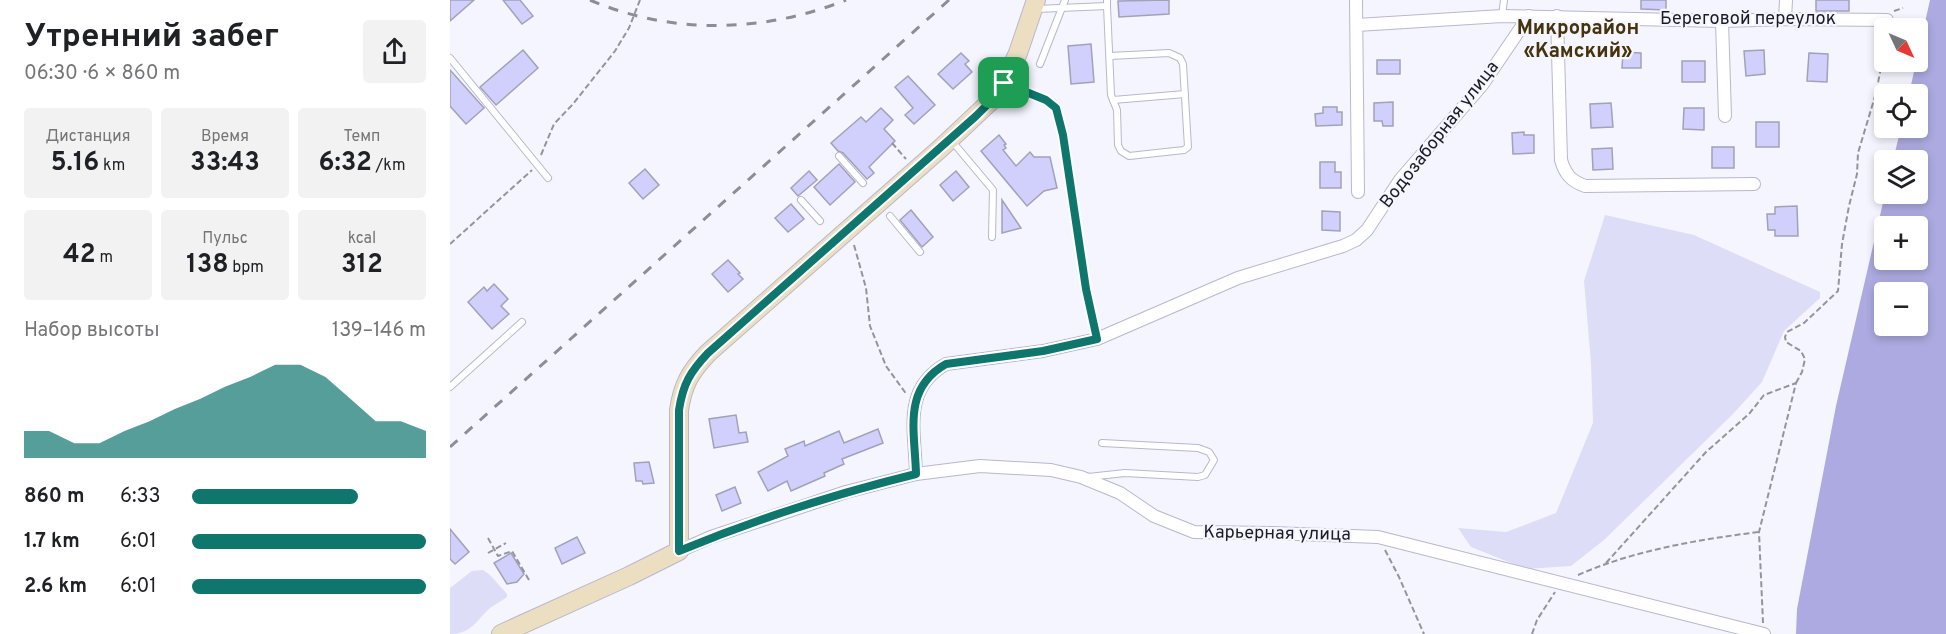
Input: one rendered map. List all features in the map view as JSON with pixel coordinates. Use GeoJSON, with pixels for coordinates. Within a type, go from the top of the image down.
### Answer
{"type":"FeatureCollection","features":[{"type":"Feature","properties":{"kind":"street"},"geometry":{"type":"LineString","coordinates":[[1356,0],[1358,192]]}},
{"type":"Feature","properties":{"kind":"street"},"geometry":{"type":"LineString","coordinates":[[1785,19],[1786,0]]}},
{"type":"Feature","properties":{"kind":"street"},"geometry":{"type":"LineString","coordinates":[[679,551],[679,410],[682,390],[693,370],[708,353],[992,100],[1004,83],[1018,53],[1034,4]]}},
{"type":"Feature","properties":{"kind":"street","name":"Береговой переулок"},"geometry":{"type":"LineString","coordinates":[[1358,25],[1502,16],[1722,21],[1887,16]]}},
{"type":"Feature","properties":{"kind":"street","name":"Водозаборная улица"},"geometry":{"type":"LineString","coordinates":[[914,405],[918,392],[926,380],[935,370],[946,364],[1043,351],[1097,339],[1238,278],[1356,240],[1367,230],[1400,180],[1482,85],[1529,16]]}},
{"type":"Feature","properties":{"kind":"street"},"geometry":{"type":"LineString","coordinates":[[1557,16],[1560,160],[1570,179],[1585,186],[1754,184]]}},
{"type":"Feature","properties":{"kind":"street"},"geometry":{"type":"LineString","coordinates":[[1722,21],[1725,117]]}},
{"type":"Feature","properties":{"kind":"street"},"geometry":{"type":"LineString","coordinates":[[914,405],[916,474]]}},
{"type":"Feature","properties":{"kind":"street","name":"Карьерная улица"},"geometry":{"type":"LineString","coordinates":[[501,634],[711,537],[846,492],[916,474],[980,466],[1051,470],[1081,477],[1120,493],[1154,516],[1194,532],[1272,532],[1378,537],[1561,583],[1763,628]]}},
{"type":"Feature","properties":{"kind":"lane"},"geometry":{"type":"LineString","coordinates":[[1502,16],[1504,0]]}},
{"type":"Feature","properties":{"kind":"lane"},"geometry":{"type":"LineString","coordinates":[[1034,4],[1107,3],[1111,95],[1117,110],[1118,145],[1121,152],[1129,156],[1184,150],[1188,147],[1183,64],[1180,58],[1169,53],[1110,56]]}},
{"type":"Feature","properties":{"kind":"lane"},"geometry":{"type":"LineString","coordinates":[[1040,64],[1064,4]]}},
{"type":"Feature","properties":{"kind":"lane"},"geometry":{"type":"LineString","coordinates":[[450,58],[548,178]]}},
{"type":"Feature","properties":{"kind":"lane"},"geometry":{"type":"LineString","coordinates":[[1113,100],[1185,94]]}},
{"type":"Feature","properties":{"kind":"lane"},"geometry":{"type":"LineString","coordinates":[[950,139],[993,190],[992,237]]}},
{"type":"Feature","properties":{"kind":"lane"},"geometry":{"type":"LineString","coordinates":[[839,156],[863,183]]}},
{"type":"Feature","properties":{"kind":"lane"},"geometry":{"type":"LineString","coordinates":[[801,200],[820,221]]}},
{"type":"Feature","properties":{"kind":"lane"},"geometry":{"type":"LineString","coordinates":[[890,216],[920,252]]}},
{"type":"Feature","properties":{"kind":"lane"},"geometry":{"type":"LineString","coordinates":[[450,387],[522,322]]}},
{"type":"Feature","properties":{"kind":"lane"},"geometry":{"type":"LineString","coordinates":[[1081,477],[1125,473],[1198,477],[1205,475],[1214,460],[1209,452],[1198,448],[1102,443]]}},
{"type":"Feature","properties":{"kind":"path"},"geometry":{"type":"LineString","coordinates":[[450,244],[537,165],[554,123],[573,104],[615,51],[629,28],[640,0]]}},
{"type":"Feature","properties":{"kind":"path"},"geometry":{"type":"LineString","coordinates":[[1887,16],[1903,8]]}},
{"type":"Feature","properties":{"kind":"path"},"geometry":{"type":"LineString","coordinates":[[1763,628],[1759,532],[1796,383],[1805,359],[1801,351],[1786,342],[1785,337],[1787,332],[1804,323],[1838,291],[1842,244],[1857,174],[1858,153],[1880,72]]}},
{"type":"Feature","properties":{"kind":"path"},"geometry":{"type":"LineString","coordinates":[[1004,83],[1039,96],[1056,108],[1063,135],[1086,289],[1097,339]]}},
{"type":"Feature","properties":{"kind":"path"},"geometry":{"type":"LineString","coordinates":[[892,143],[898,151]]}},
{"type":"Feature","properties":{"kind":"path"},"geometry":{"type":"LineString","coordinates":[[849,228],[866,288],[870,326],[886,366],[914,405]]}},
{"type":"Feature","properties":{"kind":"path"},"geometry":{"type":"LineString","coordinates":[[1606,563],[1706,452],[1749,414],[1764,395],[1796,383]]}},
{"type":"Feature","properties":{"kind":"path"},"geometry":{"type":"LineString","coordinates":[[1532,634],[1537,620],[1561,583],[1606,563],[1696,540],[1759,532]]}},
{"type":"Feature","properties":{"kind":"path"},"geometry":{"type":"LineString","coordinates":[[1378,537],[1399,577],[1424,634]]}},
{"type":"Feature","properties":{"kind":"path"},"geometry":{"type":"LineString","coordinates":[[488,538],[498,556],[512,551],[529,580]]}},
{"type":"Feature","properties":{"kind":"path"},"geometry":{"type":"LineString","coordinates":[[488,554],[506,543]]}},
{"type":"Feature","properties":{"kind":"shaded area"},"geometry":{"type":"Polygon","coordinates":[[[1605,215],[1694,235],[1820,292],[1820,298],[1784,331],[1762,382],[1733,414],[1604,540],[1571,566],[1526,569],[1471,547],[1458,528],[1506,532],[1556,513],[1593,423],[1584,281],[1605,215]]]}},
{"type":"Feature","properties":{"kind":"shaded area"},"geometry":{"type":"Polygon","coordinates":[[[483,570],[507,594],[507,597],[490,608],[468,629],[450,634],[450,588],[472,571],[483,570]]]}},
{"type":"Feature","properties":{"kind":"water"},"geometry":{"type":"Polygon","coordinates":[[[1930,0],[1946,0],[1946,634],[1796,634],[1797,609],[1836,406],[1874,242],[1874,270],[1928,270],[1928,216],[1880,216],[1883,204],[1928,204],[1928,150],[1896,150],[1898,138],[1928,138],[1928,84],[1911,84],[1914,72],[1928,72],[1928,18],[1926,18],[1930,0]]]}},
{"type":"Feature","properties":{"kind":"building"},"geometry":{"type":"Polygon","coordinates":[[[450,0],[474,0],[450,21],[450,0]]]}},
{"type":"Feature","properties":{"kind":"building"},"geometry":{"type":"Polygon","coordinates":[[[503,0],[520,0],[533,16],[522,24],[503,0]]]}},
{"type":"Feature","properties":{"kind":"building"},"geometry":{"type":"Polygon","coordinates":[[[1169,0],[1169,14],[1119,17],[1118,1],[1169,0]]]}},
{"type":"Feature","properties":{"kind":"building"},"geometry":{"type":"Polygon","coordinates":[[[1641,0],[1666,0],[1666,10],[1641,9],[1641,0]]]}},
{"type":"Feature","properties":{"kind":"building"},"geometry":{"type":"Polygon","coordinates":[[[1816,0],[1849,0],[1849,11],[1816,11],[1816,0]]]}},
{"type":"Feature","properties":{"kind":"building"},"geometry":{"type":"Polygon","coordinates":[[[1091,44],[1094,82],[1071,84],[1068,46],[1091,44]]]}},
{"type":"Feature","properties":{"kind":"building"},"geometry":{"type":"Polygon","coordinates":[[[523,50],[538,68],[496,105],[480,87],[523,50]]]}},
{"type":"Feature","properties":{"kind":"building"},"geometry":{"type":"Polygon","coordinates":[[[1764,50],[1765,74],[1746,76],[1744,51],[1764,50]]]}},
{"type":"Feature","properties":{"kind":"building"},"geometry":{"type":"Polygon","coordinates":[[[1623,52],[1641,53],[1641,68],[1622,68],[1623,52]]]}},
{"type":"Feature","properties":{"kind":"building"},"geometry":{"type":"Polygon","coordinates":[[[961,53],[969,61],[965,64],[972,72],[953,89],[938,74],[961,53]]]}},
{"type":"Feature","properties":{"kind":"building"},"geometry":{"type":"Polygon","coordinates":[[[1809,53],[1828,54],[1827,82],[1807,81],[1809,53]]]}},
{"type":"Feature","properties":{"kind":"building"},"geometry":{"type":"Polygon","coordinates":[[[1377,60],[1400,60],[1400,74],[1377,74],[1377,60]]]}},
{"type":"Feature","properties":{"kind":"building"},"geometry":{"type":"Polygon","coordinates":[[[1682,61],[1705,61],[1705,82],[1682,82],[1682,61]]]}},
{"type":"Feature","properties":{"kind":"building"},"geometry":{"type":"Polygon","coordinates":[[[450,70],[484,108],[466,124],[450,106],[450,70]]]}},
{"type":"Feature","properties":{"kind":"building"},"geometry":{"type":"Polygon","coordinates":[[[908,76],[935,105],[914,124],[905,115],[913,108],[895,87],[908,76]]]}},
{"type":"Feature","properties":{"kind":"building"},"geometry":{"type":"Polygon","coordinates":[[[1393,102],[1393,126],[1383,126],[1382,121],[1374,121],[1374,103],[1393,102]]]}},
{"type":"Feature","properties":{"kind":"building"},"geometry":{"type":"Polygon","coordinates":[[[1611,103],[1613,127],[1591,128],[1590,104],[1611,103]]]}},
{"type":"Feature","properties":{"kind":"building"},"geometry":{"type":"Polygon","coordinates":[[[1323,107],[1337,107],[1337,112],[1342,112],[1342,125],[1316,126],[1315,114],[1323,113],[1323,107]]]}},
{"type":"Feature","properties":{"kind":"building"},"geometry":{"type":"Polygon","coordinates":[[[881,108],[893,120],[884,129],[895,141],[869,167],[874,173],[867,179],[831,143],[861,117],[866,122],[881,108]]]}},
{"type":"Feature","properties":{"kind":"building"},"geometry":{"type":"Polygon","coordinates":[[[1684,108],[1704,108],[1704,130],[1683,129],[1684,108]]]}},
{"type":"Feature","properties":{"kind":"building"},"geometry":{"type":"Polygon","coordinates":[[[1756,122],[1779,122],[1779,147],[1756,147],[1756,122]]]}},
{"type":"Feature","properties":{"kind":"building"},"geometry":{"type":"Polygon","coordinates":[[[1524,132],[1524,135],[1534,135],[1534,153],[1513,154],[1512,133],[1524,132]]]}},
{"type":"Feature","properties":{"kind":"building"},"geometry":{"type":"Polygon","coordinates":[[[999,135],[1006,144],[1003,150],[1016,166],[1030,152],[1034,157],[1050,157],[1057,188],[1044,191],[1027,206],[981,151],[999,135]]]}},
{"type":"Feature","properties":{"kind":"building"},"geometry":{"type":"Polygon","coordinates":[[[1712,147],[1734,147],[1734,168],[1712,168],[1712,147]]]}},
{"type":"Feature","properties":{"kind":"building"},"geometry":{"type":"Polygon","coordinates":[[[1612,148],[1613,169],[1593,170],[1592,149],[1612,148]]]}},
{"type":"Feature","properties":{"kind":"building"},"geometry":{"type":"Polygon","coordinates":[[[1320,162],[1335,162],[1335,172],[1341,172],[1341,188],[1320,188],[1320,162]]]}},
{"type":"Feature","properties":{"kind":"building"},"geometry":{"type":"Polygon","coordinates":[[[839,164],[855,182],[830,205],[814,187],[839,164]]]}},
{"type":"Feature","properties":{"kind":"building"},"geometry":{"type":"Polygon","coordinates":[[[645,169],[659,185],[643,199],[629,183],[645,169]]]}},
{"type":"Feature","properties":{"kind":"building"},"geometry":{"type":"Polygon","coordinates":[[[809,171],[817,180],[798,196],[791,188],[809,171]]]}},
{"type":"Feature","properties":{"kind":"building"},"geometry":{"type":"Polygon","coordinates":[[[956,171],[969,187],[953,201],[940,185],[956,171]]]}},
{"type":"Feature","properties":{"kind":"building"},"geometry":{"type":"Polygon","coordinates":[[[1002,200],[1021,228],[1002,233],[1002,200]]]}},
{"type":"Feature","properties":{"kind":"building"},"geometry":{"type":"Polygon","coordinates":[[[791,204],[804,219],[788,232],[775,218],[791,204]]]}},
{"type":"Feature","properties":{"kind":"building"},"geometry":{"type":"Polygon","coordinates":[[[1797,206],[1798,236],[1775,236],[1775,230],[1768,230],[1767,214],[1775,214],[1775,207],[1797,206]]]}},
{"type":"Feature","properties":{"kind":"building"},"geometry":{"type":"Polygon","coordinates":[[[911,210],[933,237],[922,247],[900,220],[911,210]]]}},
{"type":"Feature","properties":{"kind":"building"},"geometry":{"type":"Polygon","coordinates":[[[1322,211],[1340,212],[1340,231],[1322,230],[1322,211]]]}},
{"type":"Feature","properties":{"kind":"building"},"geometry":{"type":"Polygon","coordinates":[[[728,260],[743,279],[728,292],[712,274],[728,260]]]}},
{"type":"Feature","properties":{"kind":"building"},"geometry":{"type":"Polygon","coordinates":[[[494,284],[508,299],[501,306],[509,314],[492,329],[468,302],[484,287],[487,291],[494,284]]]}},
{"type":"Feature","properties":{"kind":"building"},"geometry":{"type":"Polygon","coordinates":[[[736,415],[739,433],[746,432],[748,442],[714,448],[709,419],[736,415]]]}},
{"type":"Feature","properties":{"kind":"building"},"geometry":{"type":"Polygon","coordinates":[[[878,429],[883,443],[842,459],[844,464],[824,473],[825,476],[791,491],[787,481],[768,491],[758,472],[788,456],[785,449],[804,441],[805,446],[839,431],[844,443],[878,429]]]}},
{"type":"Feature","properties":{"kind":"building"},"geometry":{"type":"Polygon","coordinates":[[[649,462],[654,483],[643,484],[642,481],[636,481],[634,463],[649,462]]]}},
{"type":"Feature","properties":{"kind":"building"},"geometry":{"type":"Polygon","coordinates":[[[735,487],[741,503],[722,511],[716,495],[735,487]]]}},
{"type":"Feature","properties":{"kind":"building"},"geometry":{"type":"Polygon","coordinates":[[[450,529],[469,552],[455,564],[450,559],[450,529]]]}},
{"type":"Feature","properties":{"kind":"building"},"geometry":{"type":"Polygon","coordinates":[[[577,537],[585,553],[562,564],[555,548],[577,537]]]}},
{"type":"Feature","properties":{"kind":"building"},"geometry":{"type":"Polygon","coordinates":[[[511,553],[524,574],[517,582],[507,584],[494,563],[511,553]]]}},
{"type":"Feature","properties":{"kind":"railway"},"geometry":{"type":"LineString","coordinates":[[590,0],[653,19],[718,26],[783,19],[846,0]]}},
{"type":"Feature","properties":{"kind":"railway"},"geometry":{"type":"LineString","coordinates":[[450,447],[949,0]]}},
{"type":"Feature","properties":{"kind":"district","name":"Микрорайон «Камский»"},"geometry":{"type":"Point","coordinates":[1578,40]}},
{"type":"Feature","properties":{"kind":"route"},"geometry":{"type":"LineString","coordinates":[[1004,83],[1031,92],[1056,108],[1063,135],[1086,289],[1097,339],[1043,351],[946,364],[935,370],[926,380],[918,392],[914,405],[916,474],[846,492],[711,537],[679,551],[679,410],[682,390],[693,370],[708,353],[976,116],[992,100],[1004,83]]}}]}
